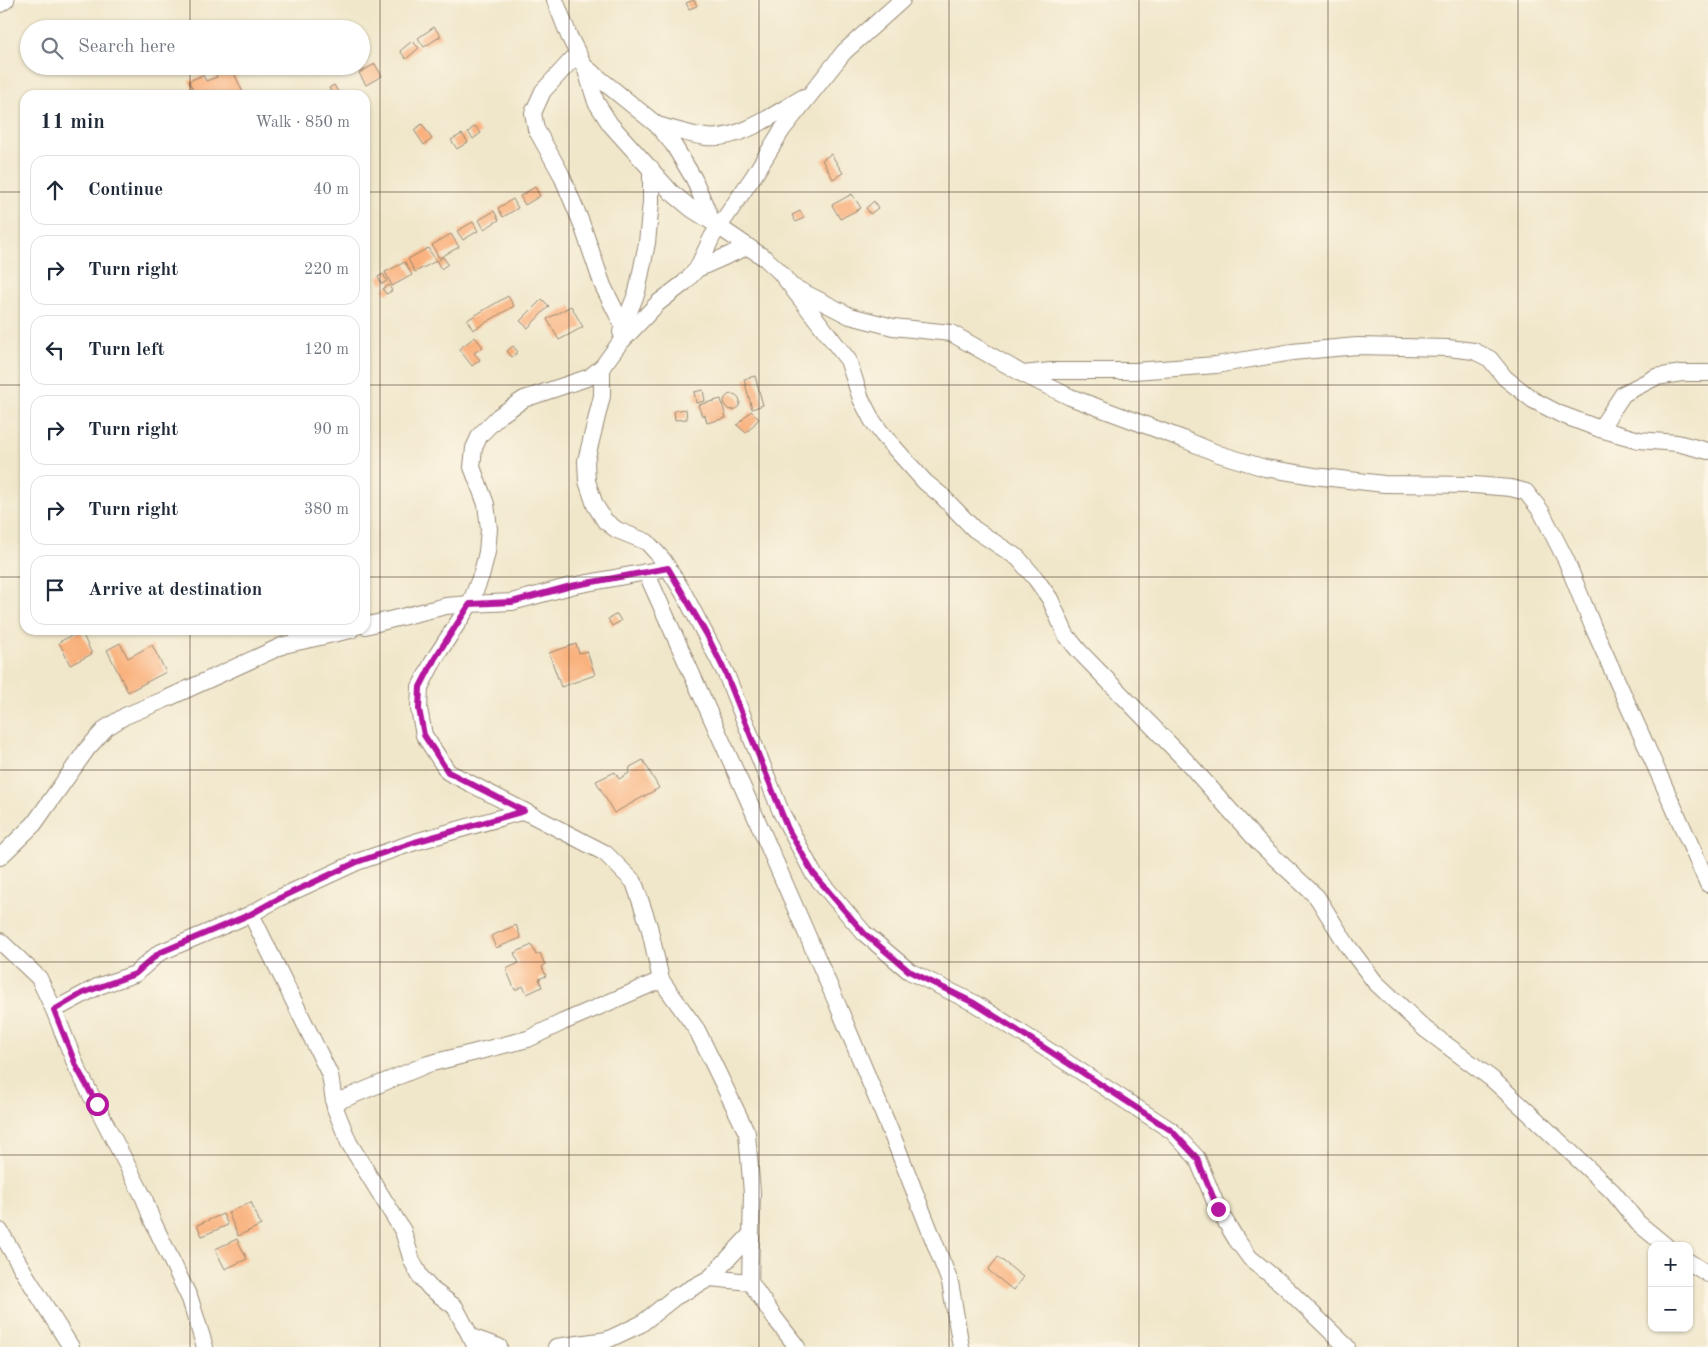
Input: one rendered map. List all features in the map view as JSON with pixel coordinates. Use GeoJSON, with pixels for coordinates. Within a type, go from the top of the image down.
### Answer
{"type":"FeatureCollection","features":[{"type":"Feature","properties":{"kind":"street"},"geometry":{"type":"LineString","coordinates":[[0,4],[6,0]]}},
{"type":"Feature","properties":{"kind":"street"},"geometry":{"type":"LineString","coordinates":[[555,0],[581,60],[596,102],[610,124],[672,192],[693,210],[766,259],[779,271],[848,360],[861,399],[872,420],[883,435],[925,482],[942,496],[974,529],[1018,558],[1050,599],[1066,635],[1079,651],[1189,764],[1259,843],[1317,897],[1347,945],[1375,982],[1425,1029],[1492,1079],[1613,1192],[1648,1232],[1661,1242]]}},
{"type":"Feature","properties":{"kind":"street"},"geometry":{"type":"LineString","coordinates":[[797,1347],[750,1282],[752,1193],[747,1133],[697,1030],[661,980],[649,926],[634,882],[606,853],[448,772],[424,735],[419,709],[420,687],[435,658],[470,604],[482,573],[487,552],[489,529],[486,504],[472,467],[474,448],[480,435],[499,416],[524,399],[590,377],[602,367],[619,344],[658,303],[684,283],[696,269],[715,225],[755,174],[782,130],[844,52],[902,0]]}},
{"type":"Feature","properties":{"kind":"street"},"geometry":{"type":"LineString","coordinates":[[581,60],[658,125],[673,144],[694,180],[715,225]]}},
{"type":"Feature","properties":{"kind":"street"},"geometry":{"type":"LineString","coordinates":[[581,60],[543,91],[533,113],[536,128],[561,174],[581,222],[603,286],[623,326]]}},
{"type":"Feature","properties":{"kind":"street"},"geometry":{"type":"LineString","coordinates":[[658,125],[705,137],[731,136],[811,94]]}},
{"type":"Feature","properties":{"kind":"street"},"geometry":{"type":"LineString","coordinates":[[619,344],[623,326],[637,292],[647,243],[651,202],[651,168]]}},
{"type":"Feature","properties":{"kind":"street"},"geometry":{"type":"LineString","coordinates":[[696,269],[747,247]]}},
{"type":"Feature","properties":{"kind":"street"},"geometry":{"type":"LineString","coordinates":[[791,286],[857,318],[893,327],[951,333],[1023,374],[1070,397],[1219,454],[1264,468],[1384,484],[1474,485],[1511,488],[1526,492],[1541,511],[1566,560],[1593,627],[1708,884]]}},
{"type":"Feature","properties":{"kind":"street"},"geometry":{"type":"LineString","coordinates":[[1023,374],[1051,371],[1134,371],[1216,365],[1292,352],[1356,346],[1448,348],[1474,351],[1490,359],[1505,378],[1533,400],[1560,414],[1600,429],[1638,440],[1677,443],[1708,451]]}},
{"type":"Feature","properties":{"kind":"street"},"geometry":{"type":"LineString","coordinates":[[602,367],[602,396],[586,461],[587,481],[595,505],[605,521],[617,530],[647,542],[668,568],[707,635],[726,674],[788,829],[813,873],[864,933],[909,971],[974,1003],[1172,1131],[1197,1158],[1218,1209],[1250,1258],[1283,1285],[1347,1347]]}},
{"type":"Feature","properties":{"kind":"street"},"geometry":{"type":"LineString","coordinates":[[1600,429],[1623,394],[1656,377],[1708,373]]}},
{"type":"Feature","properties":{"kind":"street"},"geometry":{"type":"LineString","coordinates":[[370,625],[446,606],[512,602],[571,586],[668,568]]}},
{"type":"Feature","properties":{"kind":"street"},"geometry":{"type":"LineString","coordinates":[[646,572],[771,850],[897,1147],[950,1282],[961,1347]]}},
{"type":"Feature","properties":{"kind":"street"},"geometry":{"type":"LineString","coordinates":[[0,857],[34,824],[87,750],[106,728],[119,720],[284,644],[326,635]]}},
{"type":"Feature","properties":{"kind":"street"},"geometry":{"type":"LineString","coordinates":[[54,1010],[83,993],[135,974],[159,953],[251,914],[280,898],[357,862],[415,842],[524,811]]}},
{"type":"Feature","properties":{"kind":"street"},"geometry":{"type":"LineString","coordinates":[[251,914],[330,1075],[334,1103],[350,1143],[403,1231],[412,1261],[420,1276],[430,1288],[455,1307],[474,1342],[499,1347]]}},
{"type":"Feature","properties":{"kind":"street"},"geometry":{"type":"LineString","coordinates":[[0,941],[39,978],[77,1068],[144,1198],[152,1220],[190,1299],[205,1347]]}},
{"type":"Feature","properties":{"kind":"street"},"geometry":{"type":"LineString","coordinates":[[334,1103],[428,1064],[528,1040],[563,1022],[661,980]]}},
{"type":"Feature","properties":{"kind":"street"},"geometry":{"type":"LineString","coordinates":[[0,1231],[71,1347]]}},
{"type":"Feature","properties":{"kind":"street"},"geometry":{"type":"LineString","coordinates":[[556,1347],[607,1340],[641,1324],[676,1297],[710,1278],[751,1234]]}},
{"type":"Feature","properties":{"kind":"street"},"geometry":{"type":"LineString","coordinates":[[1693,1265],[1708,1274]]}},
{"type":"Feature","properties":{"kind":"street"},"geometry":{"type":"LineString","coordinates":[[710,1278],[750,1282]]}},
{"type":"Feature","properties":{"kind":"building"},"geometry":{"type":"Polygon","coordinates":[[[694,0],[697,6],[689,9],[686,3],[694,0]]]}},
{"type":"Feature","properties":{"kind":"building"},"geometry":{"type":"Polygon","coordinates":[[[434,27],[441,36],[424,47],[418,38],[434,27]]]}},
{"type":"Feature","properties":{"kind":"building"},"geometry":{"type":"Polygon","coordinates":[[[412,41],[419,48],[406,59],[400,51],[412,41]]]}},
{"type":"Feature","properties":{"kind":"building"},"geometry":{"type":"Polygon","coordinates":[[[375,64],[382,76],[366,85],[360,75],[370,75],[370,67],[375,64]]]}},
{"type":"Feature","properties":{"kind":"building"},"geometry":{"type":"Polygon","coordinates":[[[203,75],[206,81],[217,77],[216,75],[235,75],[242,90],[193,90],[189,81],[203,75]]]}},
{"type":"Feature","properties":{"kind":"building"},"geometry":{"type":"Polygon","coordinates":[[[334,85],[337,90],[330,90],[329,88],[334,85]]]}},
{"type":"Feature","properties":{"kind":"building"},"geometry":{"type":"Polygon","coordinates":[[[422,124],[432,139],[424,145],[414,130],[422,124]]]}},
{"type":"Feature","properties":{"kind":"building"},"geometry":{"type":"Polygon","coordinates":[[[475,126],[481,133],[473,139],[468,132],[475,126]]]}},
{"type":"Feature","properties":{"kind":"building"},"geometry":{"type":"Polygon","coordinates":[[[462,134],[468,142],[457,149],[451,140],[462,134]]]}},
{"type":"Feature","properties":{"kind":"building"},"geometry":{"type":"Polygon","coordinates":[[[831,154],[843,173],[833,179],[822,160],[831,154]]]}},
{"type":"Feature","properties":{"kind":"building"},"geometry":{"type":"Polygon","coordinates":[[[535,187],[540,196],[525,205],[520,196],[535,187]]]}},
{"type":"Feature","properties":{"kind":"building"},"geometry":{"type":"Polygon","coordinates":[[[852,194],[861,208],[840,219],[832,205],[852,194]]]}},
{"type":"Feature","properties":{"kind":"building"},"geometry":{"type":"Polygon","coordinates":[[[513,199],[518,208],[503,217],[498,208],[513,199]]]}},
{"type":"Feature","properties":{"kind":"building"},"geometry":{"type":"Polygon","coordinates":[[[874,201],[878,208],[870,214],[866,208],[874,201]]]}},
{"type":"Feature","properties":{"kind":"building"},"geometry":{"type":"Polygon","coordinates":[[[494,211],[499,220],[484,229],[479,220],[494,211]]]}},
{"type":"Feature","properties":{"kind":"building"},"geometry":{"type":"Polygon","coordinates":[[[800,211],[804,218],[796,222],[792,215],[800,211]]]}},
{"type":"Feature","properties":{"kind":"building"},"geometry":{"type":"Polygon","coordinates":[[[473,222],[478,231],[463,240],[457,231],[473,222]]]}},
{"type":"Feature","properties":{"kind":"building"},"geometry":{"type":"Polygon","coordinates":[[[451,234],[459,247],[439,258],[432,245],[451,234]]]}},
{"type":"Feature","properties":{"kind":"building"},"geometry":{"type":"Polygon","coordinates":[[[428,248],[436,261],[415,272],[408,259],[428,248]]]}},
{"type":"Feature","properties":{"kind":"building"},"geometry":{"type":"Polygon","coordinates":[[[443,257],[448,264],[441,269],[437,262],[443,257]]]}},
{"type":"Feature","properties":{"kind":"building"},"geometry":{"type":"Polygon","coordinates":[[[405,262],[412,275],[392,286],[385,272],[405,262]]]}},
{"type":"Feature","properties":{"kind":"building"},"geometry":{"type":"Polygon","coordinates":[[[383,274],[387,281],[382,284],[378,277],[383,274]]]}},
{"type":"Feature","properties":{"kind":"building"},"geometry":{"type":"Polygon","coordinates":[[[389,285],[392,291],[386,294],[383,289],[389,285]]]}},
{"type":"Feature","properties":{"kind":"building"},"geometry":{"type":"Polygon","coordinates":[[[508,296],[514,306],[473,330],[467,320],[508,296]]]}},
{"type":"Feature","properties":{"kind":"building"},"geometry":{"type":"Polygon","coordinates":[[[542,299],[549,306],[528,328],[520,321],[542,299]]]}},
{"type":"Feature","properties":{"kind":"building"},"geometry":{"type":"Polygon","coordinates":[[[571,306],[583,327],[559,340],[547,319],[571,306]]]}},
{"type":"Feature","properties":{"kind":"building"},"geometry":{"type":"Polygon","coordinates":[[[475,337],[483,347],[474,353],[480,360],[472,366],[459,349],[475,337]]]}},
{"type":"Feature","properties":{"kind":"building"},"geometry":{"type":"Polygon","coordinates":[[[513,346],[518,352],[512,357],[507,351],[513,346]]]}},
{"type":"Feature","properties":{"kind":"building"},"geometry":{"type":"Polygon","coordinates":[[[755,376],[763,405],[752,409],[744,379],[755,376]]]}},
{"type":"Feature","properties":{"kind":"building"},"geometry":{"type":"Polygon","coordinates":[[[703,390],[705,401],[696,403],[694,392],[703,390]]]}},
{"type":"Feature","properties":{"kind":"building"},"geometry":{"type":"Polygon","coordinates":[[[732,394],[738,396],[740,402],[738,408],[732,410],[726,408],[724,402],[726,396],[732,394]]]}},
{"type":"Feature","properties":{"kind":"building"},"geometry":{"type":"Polygon","coordinates":[[[721,399],[726,418],[707,423],[705,415],[702,416],[698,405],[721,399]]]}},
{"type":"Feature","properties":{"kind":"building"},"geometry":{"type":"Polygon","coordinates":[[[686,409],[687,419],[675,420],[674,411],[686,409]]]}},
{"type":"Feature","properties":{"kind":"building"},"geometry":{"type":"Polygon","coordinates":[[[751,411],[759,419],[746,433],[737,425],[751,411]]]}},
{"type":"Feature","properties":{"kind":"building"},"geometry":{"type":"Polygon","coordinates":[[[617,614],[621,621],[612,626],[608,619],[617,614]]]}},
{"type":"Feature","properties":{"kind":"building"},"geometry":{"type":"Polygon","coordinates":[[[73,635],[83,635],[92,654],[70,665],[59,642],[73,635]]]}},
{"type":"Feature","properties":{"kind":"building"},"geometry":{"type":"Polygon","coordinates":[[[120,643],[128,658],[152,645],[166,672],[128,692],[107,650],[120,643]]]}},
{"type":"Feature","properties":{"kind":"building"},"geometry":{"type":"Polygon","coordinates":[[[576,644],[579,653],[587,651],[595,675],[561,687],[549,653],[576,644]]]}},
{"type":"Feature","properties":{"kind":"building"},"geometry":{"type":"Polygon","coordinates":[[[643,760],[659,788],[614,813],[596,781],[615,772],[619,779],[629,773],[630,767],[643,760]]]}},
{"type":"Feature","properties":{"kind":"building"},"geometry":{"type":"Polygon","coordinates":[[[516,925],[521,938],[496,948],[491,936],[516,925]]]}},
{"type":"Feature","properties":{"kind":"building"},"geometry":{"type":"Polygon","coordinates":[[[532,945],[536,955],[540,953],[545,965],[542,967],[546,976],[539,979],[542,987],[527,994],[523,986],[515,990],[506,969],[519,963],[514,953],[532,945]]]}},
{"type":"Feature","properties":{"kind":"building"},"geometry":{"type":"Polygon","coordinates":[[[251,1202],[261,1225],[238,1236],[228,1212],[251,1202]]]}},
{"type":"Feature","properties":{"kind":"building"},"geometry":{"type":"Polygon","coordinates":[[[223,1214],[228,1225],[202,1236],[197,1225],[223,1214]]]}},
{"type":"Feature","properties":{"kind":"building"},"geometry":{"type":"Polygon","coordinates":[[[237,1239],[247,1259],[225,1269],[215,1249],[237,1239]]]}},
{"type":"Feature","properties":{"kind":"building"},"geometry":{"type":"Polygon","coordinates":[[[998,1257],[1023,1277],[1013,1290],[988,1270],[998,1257]]]}},
{"type":"Feature","properties":{"kind":"route"},"geometry":{"type":"LineString","coordinates":[[97,1104],[77,1068],[54,1010],[83,993],[135,974],[159,953],[251,914],[280,898],[357,862],[415,842],[524,811],[448,772],[424,735],[419,709],[420,687],[435,658],[470,604],[512,602],[571,586],[668,568],[707,635],[726,674],[788,829],[813,873],[864,933],[909,971],[974,1003],[1172,1131],[1197,1158],[1218,1209]]}}]}
